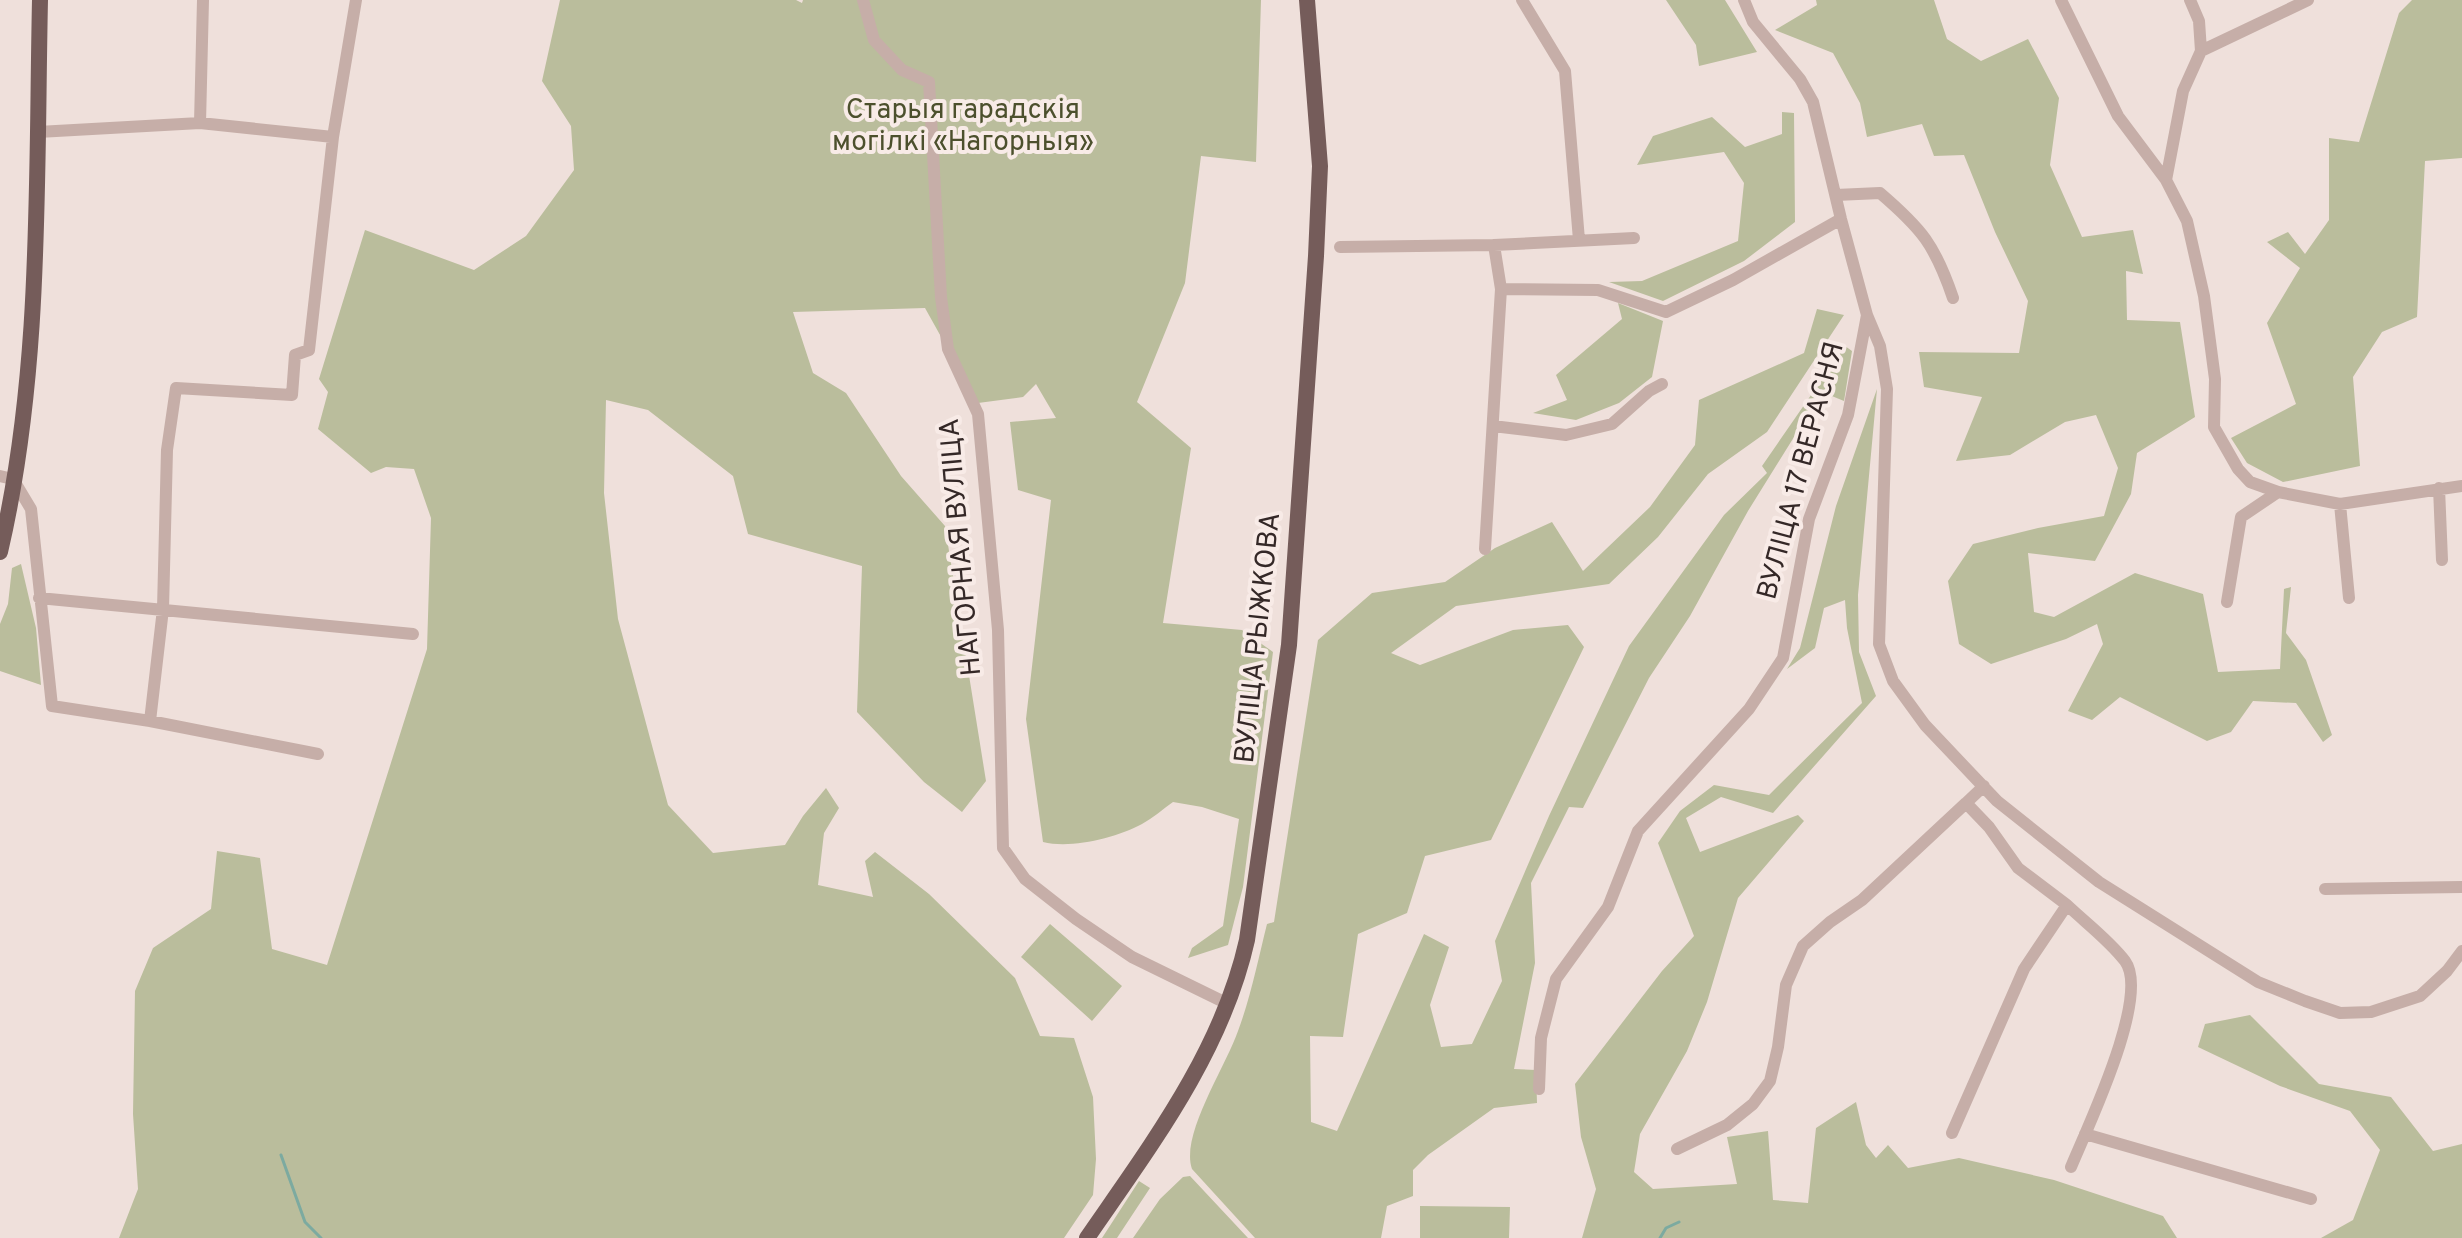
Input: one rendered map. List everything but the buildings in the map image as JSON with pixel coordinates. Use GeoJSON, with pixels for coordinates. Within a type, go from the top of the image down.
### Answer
{"type":"FeatureCollection","features":[{"type":"Feature","properties":{"kind":"main road"},"geometry":{"type":"LineString","coordinates":[[0,552],[7,478],[25,406],[34,258],[40,0]]}},
{"type":"Feature","properties":{"kind":"main road","name":"ВУЛІЦА РЫЖКОВА"},"geometry":{"type":"LineString","coordinates":[[1087,1238],[1187,1089],[1228,1004],[1247,940],[1289,645],[1316,256],[1320,166],[1307,0]]}},
{"type":"Feature","properties":{"kind":"street"},"geometry":{"type":"LineString","coordinates":[[200,123],[203,0]]}},
{"type":"Feature","properties":{"kind":"street"},"geometry":{"type":"LineString","coordinates":[[150,721],[163,609],[167,450],[176,388],[292,395],[295,355],[309,350],[333,137],[356,0]]}},
{"type":"Feature","properties":{"kind":"street","name":"НАГОРНАЯ ВУЛІЦА"},"geometry":{"type":"LineString","coordinates":[[863,0],[874,40],[902,70],[929,82],[941,297],[948,349],[978,414],[998,630],[1003,848],[1025,879],[1076,919],[1132,957],[1228,1004]]}},
{"type":"Feature","properties":{"kind":"street"},"geometry":{"type":"LineString","coordinates":[[1522,0],[1565,71],[1579,240]]}},
{"type":"Feature","properties":{"kind":"street","name":"ВУЛІЦА 17 ВЕРАСНЯ"},"geometry":{"type":"LineString","coordinates":[[1744,0],[1753,22],[1800,79],[1813,102],[1867,315],[1880,346],[1887,389],[1879,644],[1893,681],[1925,725],[1997,801],[2099,882],[2258,982],[2340,1013],[2371,1012],[2420,996],[2447,971],[2462,951]]}},
{"type":"Feature","properties":{"kind":"street"},"geometry":{"type":"LineString","coordinates":[[2061,0],[2118,116],[2166,180],[2187,221],[2204,296],[2215,379],[2214,427],[2238,469],[2250,482],[2278,492],[2340,504],[2462,486]]}},
{"type":"Feature","properties":{"kind":"street"},"geometry":{"type":"LineString","coordinates":[[2166,180],[2183,91],[2201,51],[2199,21],[2190,0]]}},
{"type":"Feature","properties":{"kind":"street"},"geometry":{"type":"LineString","coordinates":[[2201,51],[2308,0]]}},
{"type":"Feature","properties":{"kind":"street"},"geometry":{"type":"LineString","coordinates":[[38,132],[200,123],[333,137]]}},
{"type":"Feature","properties":{"kind":"street"},"geometry":{"type":"LineString","coordinates":[[1836,195],[1880,193],[1917,225],[1941,264],[1953,298]]}},
{"type":"Feature","properties":{"kind":"street"},"geometry":{"type":"LineString","coordinates":[[1501,289],[1598,290],[1666,312],[1733,280],[1841,219]]}},
{"type":"Feature","properties":{"kind":"street"},"geometry":{"type":"LineString","coordinates":[[1340,247],[1494,245],[1634,238]]}},
{"type":"Feature","properties":{"kind":"street"},"geometry":{"type":"LineString","coordinates":[[1485,549],[1501,289],[1494,245]]}},
{"type":"Feature","properties":{"kind":"street","name":"ВУЛІЦА 17 ВЕРАСНЯ"},"geometry":{"type":"LineString","coordinates":[[1539,1089],[1541,1038],[1556,979],[1608,907],[1638,831],[1749,709],[1783,658],[1809,519],[1848,415],[1867,315]]}},
{"type":"Feature","properties":{"kind":"street"},"geometry":{"type":"LineString","coordinates":[[1493,426],[1566,435],[1612,424],[1649,391],[1662,384]]}},
{"type":"Feature","properties":{"kind":"street"},"geometry":{"type":"LineString","coordinates":[[7,478],[31,509],[52,706],[150,721],[318,754]]}},
{"type":"Feature","properties":{"kind":"street"},"geometry":{"type":"LineString","coordinates":[[2439,488],[2442,560]]}},
{"type":"Feature","properties":{"kind":"street"},"geometry":{"type":"LineString","coordinates":[[2227,602],[2241,517],[2278,492]]}},
{"type":"Feature","properties":{"kind":"street"},"geometry":{"type":"LineString","coordinates":[[2340,504],[2349,598]]}},
{"type":"Feature","properties":{"kind":"street"},"geometry":{"type":"LineString","coordinates":[[39,598],[413,634]]}},
{"type":"Feature","properties":{"kind":"street"},"geometry":{"type":"LineString","coordinates":[[1677,1149],[1727,1125],[1753,1104],[1770,1081],[1786,985],[1803,946],[1862,900],[1984,786]]}},
{"type":"Feature","properties":{"kind":"street"},"geometry":{"type":"LineString","coordinates":[[1966,803],[1989,827],[2018,868],[2067,905],[2127,963],[2132,981],[2129,1014],[2071,1167]]}},
{"type":"Feature","properties":{"kind":"street"},"geometry":{"type":"LineString","coordinates":[[2325,889],[2462,887]]}},
{"type":"Feature","properties":{"kind":"street"},"geometry":{"type":"LineString","coordinates":[[1952,1133],[2024,969],[2067,905]]}},
{"type":"Feature","properties":{"kind":"street"},"geometry":{"type":"LineString","coordinates":[[2085,1134],[2311,1199]]}},
{"type":"Feature","properties":{"kind":"green space","name":"Старыя гарадскія могілкі «Нагорныя»"},"geometry":{"type":"Polygon","coordinates":[[[560,0],[796,0],[802,3],[803,0],[1261,0],[1256,162],[1201,156],[1185,283],[1137,402],[1191,448],[1163,623],[1242,630],[1273,652],[1243,887],[1228,945],[1188,958],[1192,948],[1223,926],[1239,819],[1173,802],[1142,824],[1107,838],[1067,844],[1043,842],[1026,719],[1051,500],[1018,490],[1010,422],[1056,418],[1036,384],[1023,397],[978,403],[925,308],[793,312],[813,373],[846,393],[901,476],[945,526],[986,781],[962,812],[924,782],[857,712],[862,566],[748,534],[733,476],[648,410],[606,400],[604,493],[618,619],[668,805],[713,853],[785,845],[826,788],[839,808],[824,833],[818,885],[873,897],[865,861],[875,852],[929,894],[1015,978],[1040,1036],[1074,1038],[1093,1097],[1096,1159],[1093,1195],[1064,1238],[119,1238],[138,1189],[133,1114],[135,991],[153,948],[211,909],[217,851],[260,858],[272,949],[327,965],[427,649],[431,518],[414,469],[386,467],[371,473],[318,429],[328,392],[319,379],[365,230],[474,270],[526,236],[574,170],[571,126],[542,81],[560,0]]]}},
{"type":"Feature","properties":{"kind":"green space"},"geometry":{"type":"Polygon","coordinates":[[[1666,0],[1725,0],[1757,52],[1699,66],[1696,45],[1666,0]]]}},
{"type":"Feature","properties":{"kind":"green space"},"geometry":{"type":"Polygon","coordinates":[[[1816,0],[1934,0],[1947,39],[1981,61],[2028,39],[2059,98],[2050,165],[2082,237],[2133,230],[2143,274],[2126,271],[2127,320],[2180,322],[2195,417],[2137,453],[2131,494],[2095,561],[2028,553],[2034,612],[2054,617],[2135,573],[2203,594],[2218,672],[2280,669],[2284,589],[2291,587],[2286,633],[2306,660],[2332,735],[2323,742],[2296,703],[2253,701],[2231,732],[2207,741],[2120,697],[2092,720],[2068,711],[2103,644],[2097,624],[2066,639],[1991,664],[1959,644],[1948,581],[1973,544],[2104,516],[2118,468],[2096,415],[2065,422],[2010,455],[1956,461],[1982,397],[1924,387],[1919,352],[2019,353],[2028,301],[1995,232],[1964,155],[1934,156],[1922,124],[1867,137],[1860,103],[1833,53],[1775,30],[1817,5],[1816,0]]]}},
{"type":"Feature","properties":{"kind":"green space"},"geometry":{"type":"Polygon","coordinates":[[[2412,0],[2462,0],[2462,158],[2425,161],[2417,317],[2382,332],[2353,377],[2360,466],[2283,482],[2247,463],[2231,438],[2296,404],[2267,323],[2300,268],[2267,242],[2288,232],[2305,254],[2329,220],[2329,138],[2359,142],[2399,13],[2412,0]]]}},
{"type":"Feature","properties":{"kind":"green space"},"geometry":{"type":"Polygon","coordinates":[[[1782,112],[1794,113],[1795,222],[1744,261],[1663,301],[1609,282],[1642,281],[1738,241],[1744,183],[1724,152],[1637,165],[1653,136],[1712,117],[1745,147],[1782,134],[1782,112]]]}},
{"type":"Feature","properties":{"kind":"green space"},"geometry":{"type":"Polygon","coordinates":[[[1618,303],[1663,321],[1652,377],[1619,403],[1576,420],[1533,413],[1567,400],[1556,375],[1622,319],[1618,303]]]}},
{"type":"Feature","properties":{"kind":"green space"},"geometry":{"type":"Polygon","coordinates":[[[1817,309],[1844,315],[1767,432],[1708,474],[1658,537],[1609,584],[1456,606],[1391,653],[1420,665],[1513,630],[1568,625],[1584,647],[1491,840],[1425,856],[1407,913],[1358,934],[1343,1037],[1310,1036],[1311,1122],[1337,1131],[1424,934],[1449,947],[1430,1005],[1441,1047],[1472,1044],[1502,981],[1495,941],[1549,816],[1629,646],[1724,515],[1767,473],[1762,466],[1845,346],[1852,351],[1844,401],[1822,392],[1748,511],[1690,616],[1649,678],[1583,808],[1569,807],[1531,883],[1535,963],[1514,1069],[1536,1070],[1537,1103],[1494,1108],[1428,1155],[1413,1170],[1413,1196],[1387,1206],[1381,1238],[1255,1238],[1192,1169],[1190,1155],[1198,1120],[1243,1018],[1267,924],[1274,922],[1318,640],[1372,593],[1445,582],[1495,548],[1552,522],[1583,571],[1650,507],[1695,445],[1699,400],[1804,353],[1817,309]]]}},
{"type":"Feature","properties":{"kind":"green space"},"geometry":{"type":"Polygon","coordinates":[[[1877,389],[1858,595],[1859,652],[1876,696],[1773,813],[1721,797],[1686,818],[1700,852],[1798,815],[1804,821],[1738,898],[1707,1002],[1687,1051],[1640,1134],[1634,1172],[1653,1189],[1737,1184],[1727,1137],[1768,1131],[1773,1200],[1808,1203],[1816,1128],[1856,1102],[1866,1145],[1876,1158],[1888,1145],[1908,1168],[1959,1158],[2054,1180],[2163,1216],[2177,1238],[1582,1238],[1596,1189],[1581,1137],[1575,1084],[1662,971],[1694,936],[1658,843],[1680,811],[1714,785],[1769,795],[1862,703],[1847,628],[1845,600],[1824,608],[1815,648],[1787,669],[1800,648],[1836,506],[1877,389]]]}},
{"type":"Feature","properties":{"kind":"green space"},"geometry":{"type":"Polygon","coordinates":[[[21,564],[36,628],[41,685],[0,671],[0,624],[8,604],[12,568],[21,564]]]}},
{"type":"Feature","properties":{"kind":"green space"},"geometry":{"type":"Polygon","coordinates":[[[1050,924],[1122,986],[1092,1021],[1021,957],[1050,924]]]}},
{"type":"Feature","properties":{"kind":"green space"},"geometry":{"type":"Polygon","coordinates":[[[2250,1015],[2319,1084],[2391,1097],[2433,1151],[2462,1144],[2462,1238],[2321,1238],[2353,1220],[2380,1150],[2350,1111],[2280,1086],[2198,1047],[2205,1024],[2250,1015]]]}},
{"type":"Feature","properties":{"kind":"green space"},"geometry":{"type":"Polygon","coordinates":[[[1190,1176],[1248,1238],[1133,1238],[1160,1199],[1183,1177],[1190,1176]]]}},
{"type":"Feature","properties":{"kind":"green space"},"geometry":{"type":"Polygon","coordinates":[[[1139,1181],[1150,1188],[1117,1238],[1102,1238],[1139,1181]]]}},
{"type":"Feature","properties":{"kind":"green space"},"geometry":{"type":"Polygon","coordinates":[[[1420,1206],[1510,1207],[1509,1238],[1420,1238],[1420,1206]]]}},
{"type":"Feature","properties":{"kind":"waterway"},"geometry":{"type":"LineString","coordinates":[[281,1155],[305,1222],[321,1238]]}},
{"type":"Feature","properties":{"kind":"waterway"},"geometry":{"type":"LineString","coordinates":[[1660,1238],[1666,1228],[1679,1222]]}}]}
